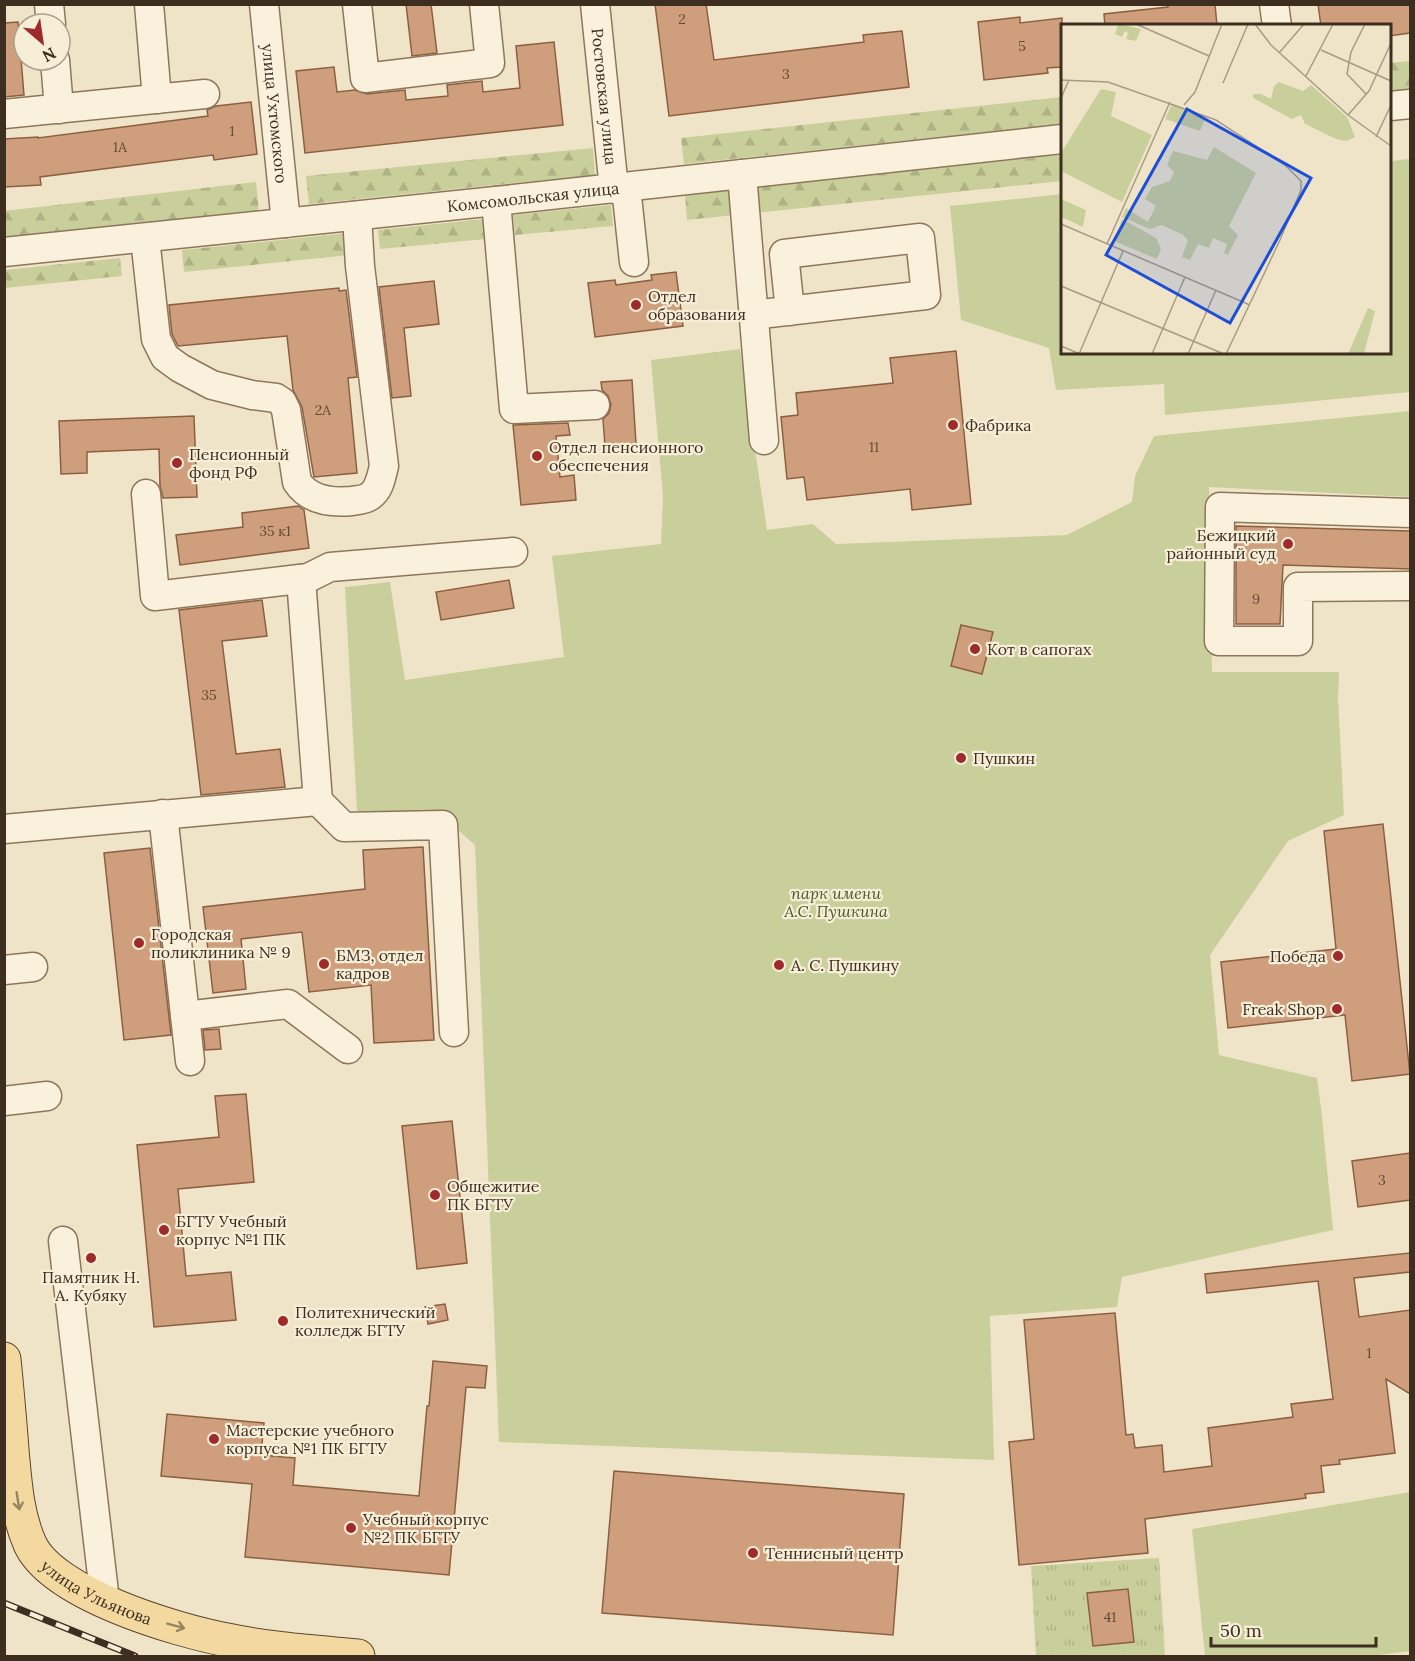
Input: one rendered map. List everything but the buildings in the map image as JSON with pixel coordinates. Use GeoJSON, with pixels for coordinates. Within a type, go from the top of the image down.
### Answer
{"type":"FeatureCollection","features":[{"type":"Feature","properties":{"kind":"main road","name":"улица Ульянова"},"geometry":{"type":"LineString","coordinates":[[4,1359],[18,1505],[31,1546],[40,1560],[65,1582],[152,1620],[226,1640],[358,1656]]}},
{"type":"Feature","properties":{"kind":"street"},"geometry":{"type":"LineString","coordinates":[[149,4],[157,99]]}},
{"type":"Feature","properties":{"kind":"street","name":"улица Ухтомского"},"geometry":{"type":"LineString","coordinates":[[264,4],[286,223]]}},
{"type":"Feature","properties":{"kind":"street"},"geometry":{"type":"LineString","coordinates":[[357,4],[365,78],[490,63],[484,4]]}},
{"type":"Feature","properties":{"kind":"street","name":"Ростовская улица"},"geometry":{"type":"LineString","coordinates":[[595,4],[620,188],[633,262]]}},
{"type":"Feature","properties":{"kind":"street"},"geometry":{"type":"LineString","coordinates":[[1274,4],[1277,24]]}},
{"type":"Feature","properties":{"kind":"street"},"geometry":{"type":"LineString","coordinates":[[56,72],[59,109]]}},
{"type":"Feature","properties":{"kind":"street"},"geometry":{"type":"LineString","coordinates":[[4,114],[205,94]]}},
{"type":"Feature","properties":{"kind":"street"},"geometry":{"type":"LineString","coordinates":[[1391,106],[1410,105]]}},
{"type":"Feature","properties":{"kind":"street","name":"Комсомольская улица"},"geometry":{"type":"LineString","coordinates":[[4,252],[1061,139]]}},
{"type":"Feature","properties":{"kind":"street"},"geometry":{"type":"LineString","coordinates":[[742,174],[764,440]]}},
{"type":"Feature","properties":{"kind":"street"},"geometry":{"type":"LineString","coordinates":[[496,201],[514,410],[595,405]]}},
{"type":"Feature","properties":{"kind":"street"},"geometry":{"type":"LineString","coordinates":[[145,238],[156,339],[165,357],[180,368],[213,385],[252,395],[276,398],[282,402],[286,410],[297,482],[306,491],[325,501],[336,503],[365,499],[371,495],[377,489],[384,466],[360,266],[357,216]]}},
{"type":"Feature","properties":{"kind":"street"},"geometry":{"type":"LineString","coordinates":[[753,315],[790,311],[926,295],[920,238],[784,254],[790,311]]}},
{"type":"Feature","properties":{"kind":"street"},"geometry":{"type":"LineString","coordinates":[[146,494],[155,596],[308,579],[330,567],[513,552]]}},
{"type":"Feature","properties":{"kind":"street"},"geometry":{"type":"LineString","coordinates":[[1410,513],[1220,507],[1219,641],[1298,641],[1298,587],[1410,586]]}},
{"type":"Feature","properties":{"kind":"street"},"geometry":{"type":"LineString","coordinates":[[301,579],[318,801],[344,827],[443,825],[454,1032]]}},
{"type":"Feature","properties":{"kind":"street"},"geometry":{"type":"LineString","coordinates":[[4,830],[318,801]]}},
{"type":"Feature","properties":{"kind":"street"},"geometry":{"type":"LineString","coordinates":[[163,814],[190,1061]]}},
{"type":"Feature","properties":{"kind":"street"},"geometry":{"type":"LineString","coordinates":[[4,970],[33,967]]}},
{"type":"Feature","properties":{"kind":"street"},"geometry":{"type":"LineString","coordinates":[[185,1016],[288,1004],[348,1049]]}},
{"type":"Feature","properties":{"kind":"street"},"geometry":{"type":"LineString","coordinates":[[4,1101],[47,1096]]}},
{"type":"Feature","properties":{"kind":"street"},"geometry":{"type":"LineString","coordinates":[[63,1241],[105,1601]]}},
{"type":"Feature","properties":{"kind":"green space"},"geometry":{"type":"Polygon","coordinates":[[[1410,61],[1410,89],[1391,91],[1391,63],[1410,61]]]}},
{"type":"Feature","properties":{"kind":"green space"},"geometry":{"type":"Polygon","coordinates":[[[1061,97],[1061,124],[684,164],[681,138],[1061,97]]]}},
{"type":"Feature","properties":{"kind":"green space"},"geometry":{"type":"Polygon","coordinates":[[[593,148],[595,175],[309,204],[306,176],[593,148]]]}},
{"type":"Feature","properties":{"kind":"green space"},"geometry":{"type":"Polygon","coordinates":[[[1061,155],[1061,181],[687,220],[685,194],[1061,155]]]}},
{"type":"Feature","properties":{"kind":"green space"},"geometry":{"type":"Polygon","coordinates":[[[1410,159],[1410,392],[1165,415],[1164,384],[1056,390],[1049,348],[961,320],[950,206],[1061,194],[1061,354],[1391,354],[1391,161],[1410,159]]]}},
{"type":"Feature","properties":{"kind":"green space"},"geometry":{"type":"Polygon","coordinates":[[[256,182],[259,211],[5,239],[4,211],[256,182]]]}},
{"type":"Feature","properties":{"kind":"green space"},"geometry":{"type":"Polygon","coordinates":[[[611,205],[613,226],[515,235],[513,215],[611,205]]]}},
{"type":"Feature","properties":{"kind":"green space"},"geometry":{"type":"Polygon","coordinates":[[[484,219],[486,239],[380,249],[378,230],[484,219]]]}},
{"type":"Feature","properties":{"kind":"green space"},"geometry":{"type":"Polygon","coordinates":[[[348,233],[350,255],[184,272],[182,250],[348,233]]]}},
{"type":"Feature","properties":{"kind":"green space"},"geometry":{"type":"Polygon","coordinates":[[[120,258],[122,276],[5,288],[5,270],[120,258]]]}},
{"type":"Feature","properties":{"kind":"green space","name":"парк имени А.С. Пушкина"},"geometry":{"type":"Polygon","coordinates":[[[740,349],[767,530],[813,524],[836,544],[1067,535],[1132,502],[1135,476],[1154,436],[1410,411],[1410,497],[1209,487],[1212,672],[1339,672],[1338,698],[1344,815],[1288,841],[1210,955],[1219,1055],[1317,1078],[1333,1230],[1122,1277],[1117,1307],[990,1316],[994,1460],[499,1442],[475,845],[442,816],[357,811],[345,587],[390,582],[405,680],[564,657],[552,556],[661,544],[663,497],[651,360],[740,349]]]}},
{"type":"Feature","properties":{"kind":"green space"},"geometry":{"type":"Polygon","coordinates":[[[1410,1492],[1410,1651],[1371,1656],[1205,1656],[1192,1529],[1410,1492]]]}},
{"type":"Feature","properties":{"kind":"green space"},"geometry":{"type":"Polygon","coordinates":[[[1159,1558],[1165,1656],[1036,1656],[1031,1566],[1159,1558]]]}},
{"type":"Feature","properties":{"kind":"railway"},"geometry":{"type":"LineString","coordinates":[[4,1603],[135,1656]]}},
{"type":"Feature","properties":{"kind":"place","name":"Отдел образования"},"geometry":{"type":"Point","coordinates":[636,305]}},
{"type":"Feature","properties":{"kind":"place","name":"Фабрика"},"geometry":{"type":"Point","coordinates":[953,425]}},
{"type":"Feature","properties":{"kind":"place","name":"Отдел пенсионного обеспечения"},"geometry":{"type":"Point","coordinates":[537,456]}},
{"type":"Feature","properties":{"kind":"place","name":"Пенсионный фонд РФ"},"geometry":{"type":"Point","coordinates":[177,463]}},
{"type":"Feature","properties":{"kind":"place","name":"Бежицкий районный суд"},"geometry":{"type":"Point","coordinates":[1288,544]}},
{"type":"Feature","properties":{"kind":"place","name":"Кот в сапогах"},"geometry":{"type":"Point","coordinates":[975,649]}},
{"type":"Feature","properties":{"kind":"place","name":"Пушкин"},"geometry":{"type":"Point","coordinates":[961,758]}},
{"type":"Feature","properties":{"kind":"place","name":"Городская поликлиника № 9"},"geometry":{"type":"Point","coordinates":[139,943]}},
{"type":"Feature","properties":{"kind":"place","name":"Победа"},"geometry":{"type":"Point","coordinates":[1338,956]}},
{"type":"Feature","properties":{"kind":"place","name":"БМЗ, отдел кадров"},"geometry":{"type":"Point","coordinates":[324,964]}},
{"type":"Feature","properties":{"kind":"place","name":"А. С. Пушкину"},"geometry":{"type":"Point","coordinates":[779,965]}},
{"type":"Feature","properties":{"kind":"place","name":"Freak Shop"},"geometry":{"type":"Point","coordinates":[1337,1009]}},
{"type":"Feature","properties":{"kind":"place","name":"Общежитие ПК БГТУ"},"geometry":{"type":"Point","coordinates":[435,1195]}},
{"type":"Feature","properties":{"kind":"place","name":"БГТУ Учебный корпус №1 ПК"},"geometry":{"type":"Point","coordinates":[164,1230]}},
{"type":"Feature","properties":{"kind":"place","name":"Памятник Н. А. Кубяку"},"geometry":{"type":"Point","coordinates":[91,1258]}},
{"type":"Feature","properties":{"kind":"place","name":"Политехнический колледж БГТУ"},"geometry":{"type":"Point","coordinates":[283,1321]}},
{"type":"Feature","properties":{"kind":"place","name":"Мастерские учебного корпуса №1 ПК БГТУ"},"geometry":{"type":"Point","coordinates":[214,1439]}},
{"type":"Feature","properties":{"kind":"place","name":"Учебный корпус №2 ПК БГТУ"},"geometry":{"type":"Point","coordinates":[351,1528]}},
{"type":"Feature","properties":{"kind":"place","name":"Теннисный центр"},"geometry":{"type":"Point","coordinates":[753,1553]}}]}
